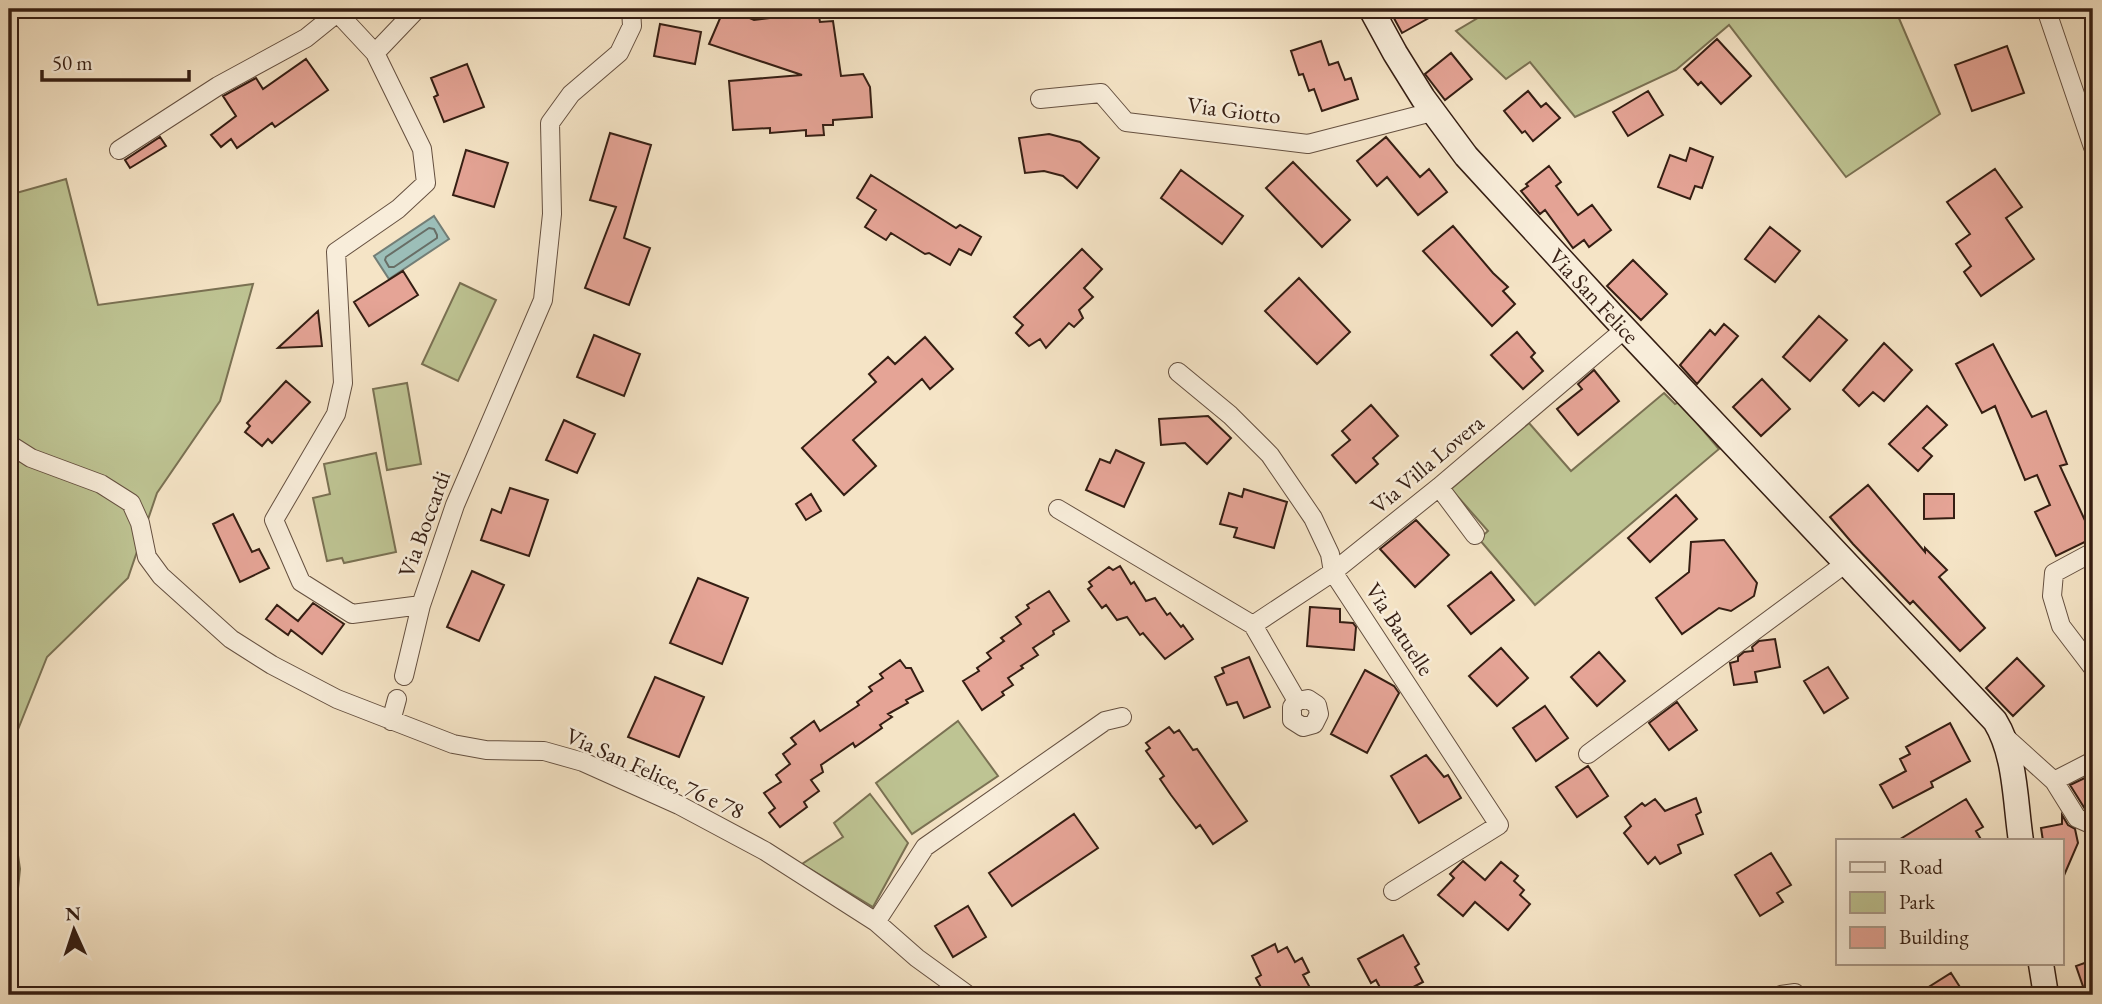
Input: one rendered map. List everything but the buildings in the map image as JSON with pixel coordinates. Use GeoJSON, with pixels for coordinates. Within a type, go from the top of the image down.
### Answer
{"type":"FeatureCollection","features":[{"type":"Feature","properties":{"kind":"street"},"geometry":{"type":"LineString","coordinates":[[375,53],[417,9]]}},
{"type":"Feature","properties":{"kind":"street","name":"Via Boccardi"},"geometry":{"type":"LineString","coordinates":[[119,149],[218,86],[306,38],[336,11],[375,53],[422,149],[426,183],[398,209],[336,252],[343,383],[336,414],[274,520],[301,582],[352,614],[421,604],[455,505],[543,300],[552,214],[550,123],[571,94],[619,53],[632,26],[631,9]]}},
{"type":"Feature","properties":{"kind":"street","name":"Via San Felice"},"geometry":{"type":"LineString","coordinates":[[1371,9],[1432,112],[1466,156],[1625,329],[1995,721],[2003,735],[2009,759],[2021,839]]}},
{"type":"Feature","properties":{"kind":"street"},"geometry":{"type":"LineString","coordinates":[[2046,9],[2093,147]]}},
{"type":"Feature","properties":{"kind":"street","name":"Via Giotto"},"geometry":{"type":"LineString","coordinates":[[1040,99],[1101,93],[1126,122],[1308,144],[1432,112]]}},
{"type":"Feature","properties":{"kind":"street","name":"Via Villa Lovera"},"geometry":{"type":"LineString","coordinates":[[1252,625],[1333,572],[1439,487],[1625,329]]}},
{"type":"Feature","properties":{"kind":"street","name":"Via Batuelle"},"geometry":{"type":"LineString","coordinates":[[1178,372],[1230,415],[1270,455],[1313,517],[1330,554],[1333,572],[1499,825],[1393,891]]}},
{"type":"Feature","properties":{"kind":"street","name":"Via San Felice, 76 e 78"},"geometry":{"type":"LineString","coordinates":[[9,444],[32,458],[102,484],[131,503],[140,523],[148,557],[161,576],[231,639],[272,665],[337,699],[453,744],[486,750],[544,751],[583,762],[679,806],[765,851],[876,922],[917,958],[968,995]]}},
{"type":"Feature","properties":{"kind":"street"},"geometry":{"type":"LineString","coordinates":[[1439,487],[1475,535]]}},
{"type":"Feature","properties":{"kind":"street"},"geometry":{"type":"LineString","coordinates":[[1058,509],[1252,625],[1297,701]]}},
{"type":"Feature","properties":{"kind":"street"},"geometry":{"type":"LineString","coordinates":[[2093,552],[2054,573],[2052,596],[2061,626],[2093,668]]}},
{"type":"Feature","properties":{"kind":"street"},"geometry":{"type":"LineString","coordinates":[[1588,754],[1846,563]]}},
{"type":"Feature","properties":{"kind":"street"},"geometry":{"type":"LineString","coordinates":[[404,676],[421,604]]}},
{"type":"Feature","properties":{"kind":"street"},"geometry":{"type":"LineString","coordinates":[[391,721],[397,699]]}},
{"type":"Feature","properties":{"kind":"street"},"geometry":{"type":"LineString","coordinates":[[876,922],[925,847],[1105,721],[1122,717]]}},
{"type":"Feature","properties":{"kind":"street"},"geometry":{"type":"LineString","coordinates":[[2003,735],[2054,781],[2077,818],[2093,825]]}},
{"type":"Feature","properties":{"kind":"street"},"geometry":{"type":"LineString","coordinates":[[2054,781],[2093,761]]}},
{"type":"Feature","properties":{"kind":"street"},"geometry":{"type":"LineString","coordinates":[[2041,965],[2046,995]]}},
{"type":"Feature","properties":{"kind":"green space"},"geometry":{"type":"Polygon","coordinates":[[[1493,9],[1895,9],[1940,114],[1846,177],[1729,25],[1676,70],[1575,117],[1530,62],[1506,79],[1456,31],[1493,9]]]}},
{"type":"Feature","properties":{"kind":"green space"},"geometry":{"type":"Polygon","coordinates":[[[66,179],[98,305],[253,284],[220,401],[157,493],[128,578],[47,657],[9,752],[9,195],[66,179]]]}},
{"type":"Feature","properties":{"kind":"green space"},"geometry":{"type":"Polygon","coordinates":[[[460,283],[496,300],[458,381],[422,364],[460,283]]]}},
{"type":"Feature","properties":{"kind":"green space"},"geometry":{"type":"Polygon","coordinates":[[[407,383],[421,464],[387,470],[373,389],[407,383]]]}},
{"type":"Feature","properties":{"kind":"green space"},"geometry":{"type":"Polygon","coordinates":[[[1664,393],[1675,404],[1679,402],[1719,449],[1535,605],[1479,539],[1488,531],[1451,489],[1529,423],[1571,471],[1664,393]]]}},
{"type":"Feature","properties":{"kind":"green space"},"geometry":{"type":"Polygon","coordinates":[[[376,453],[396,552],[344,563],[342,558],[327,561],[313,498],[330,494],[324,464],[376,453]]]}},
{"type":"Feature","properties":{"kind":"green space"},"geometry":{"type":"Polygon","coordinates":[[[958,721],[998,776],[912,834],[876,783],[958,721]]]}},
{"type":"Feature","properties":{"kind":"green space"},"geometry":{"type":"Polygon","coordinates":[[[9,794],[20,869],[14,927],[9,929],[9,794]]]}},
{"type":"Feature","properties":{"kind":"green space"},"geometry":{"type":"Polygon","coordinates":[[[870,794],[908,843],[873,907],[802,864],[843,837],[834,823],[870,794]]]}},
{"type":"Feature","properties":{"kind":"water"},"geometry":{"type":"Polygon","coordinates":[[[434,216],[449,239],[389,279],[374,256],[434,216]]]}}]}
